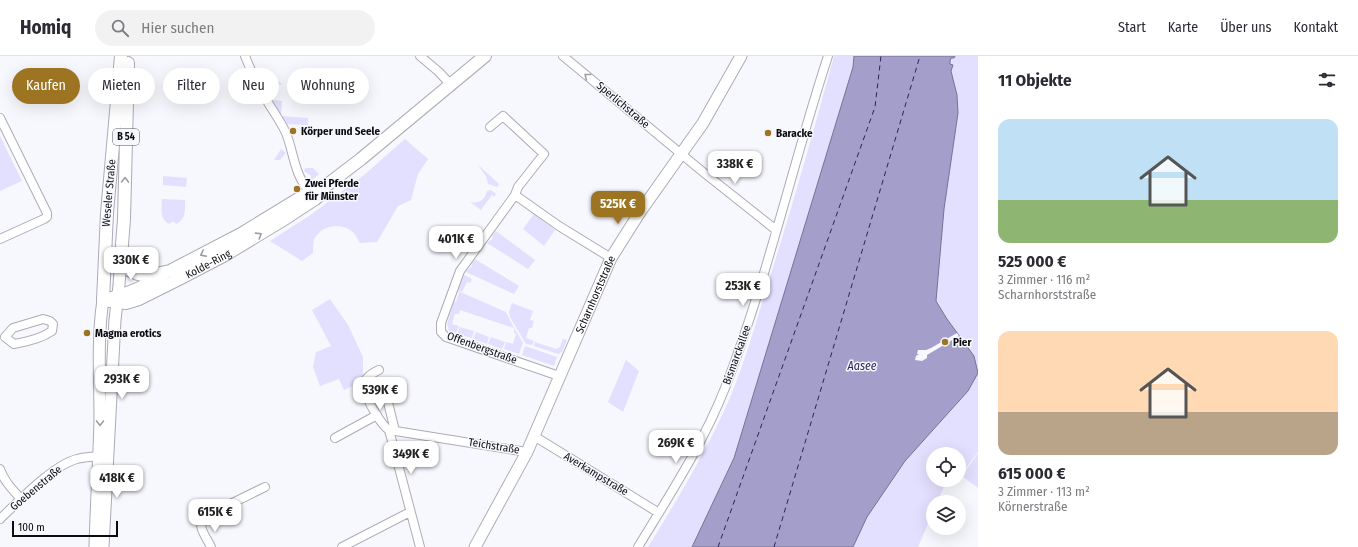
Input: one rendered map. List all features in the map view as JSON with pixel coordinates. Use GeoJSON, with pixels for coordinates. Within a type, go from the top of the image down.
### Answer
{"type":"FeatureCollection","features":[{"type":"Feature","properties":{"kind":"main road","name":"Weseler Straße"},"geometry":{"type":"LineString","coordinates":[[94,547],[99,456],[101,310],[103,300],[107,213],[121,56]]}},
{"type":"Feature","properties":{"kind":"main road","name":"Weseler Straße"},"geometry":{"type":"LineString","coordinates":[[103,547],[113,357],[124,219],[126,112],[129,56]]}},
{"type":"Feature","properties":{"kind":"main road","name":"Kolde-Ring"},"geometry":{"type":"LineString","coordinates":[[118,299],[126,303],[138,299],[181,278],[225,255],[315,199],[321,194],[323,188],[366,155],[485,56]]}},
{"type":"Feature","properties":{"kind":"main road","name":"Scharnhorststraße"},"geometry":{"type":"LineString","coordinates":[[476,547],[527,452],[611,258],[640,212],[703,123],[741,56]]}},
{"type":"Feature","properties":{"kind":"main road","name":"Kolde-Ring"},"geometry":{"type":"LineString","coordinates":[[103,300],[118,299],[153,282],[170,271],[241,234],[318,187],[323,188]]}},
{"type":"Feature","properties":{"kind":"main road","name":"Kolde-Ring"},"geometry":{"type":"LineString","coordinates":[[121,256],[129,270],[138,274],[150,276],[170,271]]}},
{"type":"Feature","properties":{"kind":"street"},"geometry":{"type":"LineString","coordinates":[[245,56],[266,99],[285,131],[301,181],[310,192]]}},
{"type":"Feature","properties":{"kind":"street"},"geometry":{"type":"LineString","coordinates":[[420,56],[439,72],[450,84]]}},
{"type":"Feature","properties":{"kind":"street","name":"Sperlichstraße"},"geometry":{"type":"LineString","coordinates":[[563,56],[776,230]]}},
{"type":"Feature","properties":{"kind":"street","name":"Bismarckallee"},"geometry":{"type":"LineString","coordinates":[[638,547],[700,441],[725,388],[745,333],[828,56]]}},
{"type":"Feature","properties":{"kind":"street","name":"Offenbergstraße"},"geometry":{"type":"LineString","coordinates":[[490,127],[503,116],[544,154],[518,188],[515,195],[460,271],[440,329],[446,336],[559,376]]}},
{"type":"Feature","properties":{"kind":"street"},"geometry":{"type":"LineString","coordinates":[[0,118],[47,213],[47,217],[44,219],[0,239]]}},
{"type":"Feature","properties":{"kind":"street"},"geometry":{"type":"LineString","coordinates":[[515,195],[559,226],[611,258]]}},
{"type":"Feature","properties":{"kind":"street"},"geometry":{"type":"LineString","coordinates":[[43,319],[50,320],[53,324],[52,331],[47,334],[20,343],[14,344],[3,338],[14,328],[43,319]]}},
{"type":"Feature","properties":{"kind":"street"},"geometry":{"type":"LineString","coordinates":[[379,370],[373,372],[366,379],[362,388],[385,428],[392,431]]}},
{"type":"Feature","properties":{"kind":"street"},"geometry":{"type":"LineString","coordinates":[[384,386],[392,431],[410,512],[420,547]]}},
{"type":"Feature","properties":{"kind":"street"},"geometry":{"type":"LineString","coordinates":[[335,438],[377,415]]}},
{"type":"Feature","properties":{"kind":"street","name":"Teichstraße"},"geometry":{"type":"LineString","coordinates":[[392,431],[527,452]]}},
{"type":"Feature","properties":{"kind":"street","name":"Averkampstraße"},"geometry":{"type":"LineString","coordinates":[[534,436],[659,513]]}},
{"type":"Feature","properties":{"kind":"street","name":"Goebenstraße"},"geometry":{"type":"LineString","coordinates":[[0,519],[21,499],[63,465],[76,459],[99,456]]}},
{"type":"Feature","properties":{"kind":"street"},"geometry":{"type":"LineString","coordinates":[[0,468],[8,485],[21,499]]}},
{"type":"Feature","properties":{"kind":"street"},"geometry":{"type":"LineString","coordinates":[[211,547],[201,528],[204,517],[265,487]]}},
{"type":"Feature","properties":{"kind":"street"},"geometry":{"type":"LineString","coordinates":[[342,547],[410,512]]}},
{"type":"Feature","properties":{"kind":"shaded area"},"geometry":{"type":"Polygon","coordinates":[[[834,56],[854,56],[853,67],[734,458],[692,547],[648,547],[682,491],[732,393],[752,335],[787,222],[834,56]]]}},
{"type":"Feature","properties":{"kind":"shaded area"},"geometry":{"type":"Polygon","coordinates":[[[955,56],[978,56],[978,373],[974,356],[936,301],[944,209],[958,113],[957,95],[951,71],[953,65],[950,64],[951,60],[955,56]]]}},
{"type":"Feature","properties":{"kind":"shaded area"},"geometry":{"type":"Polygon","coordinates":[[[279,101],[282,101],[281,116],[274,104],[279,104],[279,101]]]}},
{"type":"Feature","properties":{"kind":"shaded area"},"geometry":{"type":"Polygon","coordinates":[[[282,116],[308,118],[308,125],[285,124],[282,116]]]}},
{"type":"Feature","properties":{"kind":"shaded area"},"geometry":{"type":"Polygon","coordinates":[[[0,136],[22,181],[0,191],[0,136]]]}},
{"type":"Feature","properties":{"kind":"shaded area"},"geometry":{"type":"Polygon","coordinates":[[[405,139],[428,159],[418,174],[411,200],[398,206],[377,242],[360,243],[355,234],[350,230],[340,226],[330,227],[320,231],[314,241],[313,253],[302,261],[270,241],[312,214],[364,175],[405,139]]]}},
{"type":"Feature","properties":{"kind":"shaded area"},"geometry":{"type":"Polygon","coordinates":[[[281,149],[286,153],[280,160],[274,160],[281,149]]]}},
{"type":"Feature","properties":{"kind":"shaded area"},"geometry":{"type":"Polygon","coordinates":[[[477,164],[499,184],[497,187],[488,184],[486,176],[477,164]]]}},
{"type":"Feature","properties":{"kind":"shaded area"},"geometry":{"type":"Polygon","coordinates":[[[305,168],[313,168],[319,174],[312,180],[310,179],[311,176],[304,171],[305,168]]]}},
{"type":"Feature","properties":{"kind":"shaded area"},"geometry":{"type":"Polygon","coordinates":[[[163,176],[187,178],[186,187],[163,185],[163,176]]]}},
{"type":"Feature","properties":{"kind":"shaded area"},"geometry":{"type":"Polygon","coordinates":[[[491,190],[496,194],[494,197],[492,195],[481,210],[470,202],[481,201],[485,197],[487,191],[491,190]]]}},
{"type":"Feature","properties":{"kind":"shaded area"},"geometry":{"type":"Polygon","coordinates":[[[162,199],[185,200],[182,220],[176,224],[174,222],[169,224],[166,222],[162,216],[162,199]]]}},
{"type":"Feature","properties":{"kind":"shaded area"},"geometry":{"type":"Polygon","coordinates":[[[534,214],[555,230],[544,246],[523,229],[534,214]]]}},
{"type":"Feature","properties":{"kind":"shaded area"},"geometry":{"type":"Polygon","coordinates":[[[496,231],[535,260],[528,269],[487,243],[493,238],[492,236],[496,231]]]}},
{"type":"Feature","properties":{"kind":"shaded area"},"geometry":{"type":"Polygon","coordinates":[[[475,259],[519,286],[514,294],[466,272],[472,266],[471,264],[475,259]]]}},
{"type":"Feature","properties":{"kind":"shaded area"},"geometry":{"type":"Polygon","coordinates":[[[464,275],[472,279],[470,283],[467,282],[462,292],[458,290],[464,275]]]}},
{"type":"Feature","properties":{"kind":"shaded area"},"geometry":{"type":"Polygon","coordinates":[[[458,291],[506,312],[514,328],[460,310],[459,314],[455,314],[452,324],[459,326],[456,333],[449,331],[447,324],[454,301],[456,302],[459,293],[458,291]]]}},
{"type":"Feature","properties":{"kind":"shaded area"},"geometry":{"type":"Polygon","coordinates":[[[330,299],[348,325],[363,357],[363,381],[344,390],[339,379],[320,386],[313,367],[316,352],[331,346],[312,310],[330,299]]]}},
{"type":"Feature","properties":{"kind":"shaded area"},"geometry":{"type":"Polygon","coordinates":[[[512,303],[533,311],[530,320],[534,321],[532,328],[529,328],[526,338],[534,341],[532,345],[526,344],[510,317],[509,312],[512,303]]]}},
{"type":"Feature","properties":{"kind":"shaded area"},"geometry":{"type":"Polygon","coordinates":[[[460,327],[474,331],[472,338],[457,334],[460,327]]]}},
{"type":"Feature","properties":{"kind":"shaded area"},"geometry":{"type":"Polygon","coordinates":[[[514,328],[523,343],[519,354],[504,349],[506,342],[513,344],[516,334],[514,333],[514,328]]]}},
{"type":"Feature","properties":{"kind":"shaded area"},"geometry":{"type":"Polygon","coordinates":[[[476,332],[489,337],[487,344],[473,339],[476,332]]]}},
{"type":"Feature","properties":{"kind":"shaded area"},"geometry":{"type":"Polygon","coordinates":[[[491,337],[505,342],[502,349],[488,344],[491,337]]]}},
{"type":"Feature","properties":{"kind":"shaded area"},"geometry":{"type":"Polygon","coordinates":[[[563,339],[567,340],[562,352],[558,354],[534,346],[535,342],[556,349],[560,347],[563,339]]]}},
{"type":"Feature","properties":{"kind":"shaded area"},"geometry":{"type":"Polygon","coordinates":[[[525,346],[557,357],[554,366],[522,355],[525,346]]]}},
{"type":"Feature","properties":{"kind":"shaded area"},"geometry":{"type":"Polygon","coordinates":[[[626,360],[639,371],[623,412],[608,402],[626,360]]]}},
{"type":"Feature","properties":{"kind":"shaded area"},"geometry":{"type":"Polygon","coordinates":[[[978,373],[978,452],[966,468],[966,447],[926,447],[926,487],[944,487],[940,495],[926,495],[926,528],[918,547],[853,547],[867,517],[905,461],[968,391],[978,373]]]}},
{"type":"Feature","properties":{"kind":"shaded area"},"geometry":{"type":"Polygon","coordinates":[[[978,453],[978,488],[966,479],[966,470],[978,453]]]}},
{"type":"Feature","properties":{"kind":"water","name":"Aasee"},"geometry":{"type":"Polygon","coordinates":[[[854,56],[955,56],[954,58],[951,58],[950,64],[953,65],[951,71],[957,95],[958,113],[944,209],[936,301],[974,356],[978,373],[968,391],[905,461],[867,517],[853,547],[692,547],[734,458],[853,67],[854,56]]]}},
{"type":"Feature","properties":{"kind":"pier","name":"Pier"},"geometry":{"type":"Polygon","coordinates":[[[957,333],[959,336],[927,355],[927,358],[922,361],[915,360],[916,356],[919,354],[917,354],[918,350],[926,350],[931,348],[957,333]]]}},
{"type":"Feature","properties":{"kind":"ferry route"},"geometry":{"type":"LineString","coordinates":[[718,547],[875,107],[881,56]]}},
{"type":"Feature","properties":{"kind":"ferry route"},"geometry":{"type":"LineString","coordinates":[[774,547],[920,56]]}},
{"type":"Feature","properties":{"kind":"place","name":"Körper und Seele"},"geometry":{"type":"Point","coordinates":[293,131]}},
{"type":"Feature","properties":{"kind":"place","name":"Baracke"},"geometry":{"type":"Point","coordinates":[768,133]}},
{"type":"Feature","properties":{"kind":"place","name":"Zwei Pferde für Münster"},"geometry":{"type":"Point","coordinates":[297,189]}},
{"type":"Feature","properties":{"kind":"place","name":"Magma erotics"},"geometry":{"type":"Point","coordinates":[87,333]}},
{"type":"Feature","properties":{"kind":"place","name":"Pier"},"geometry":{"type":"Point","coordinates":[945,342]}}]}
